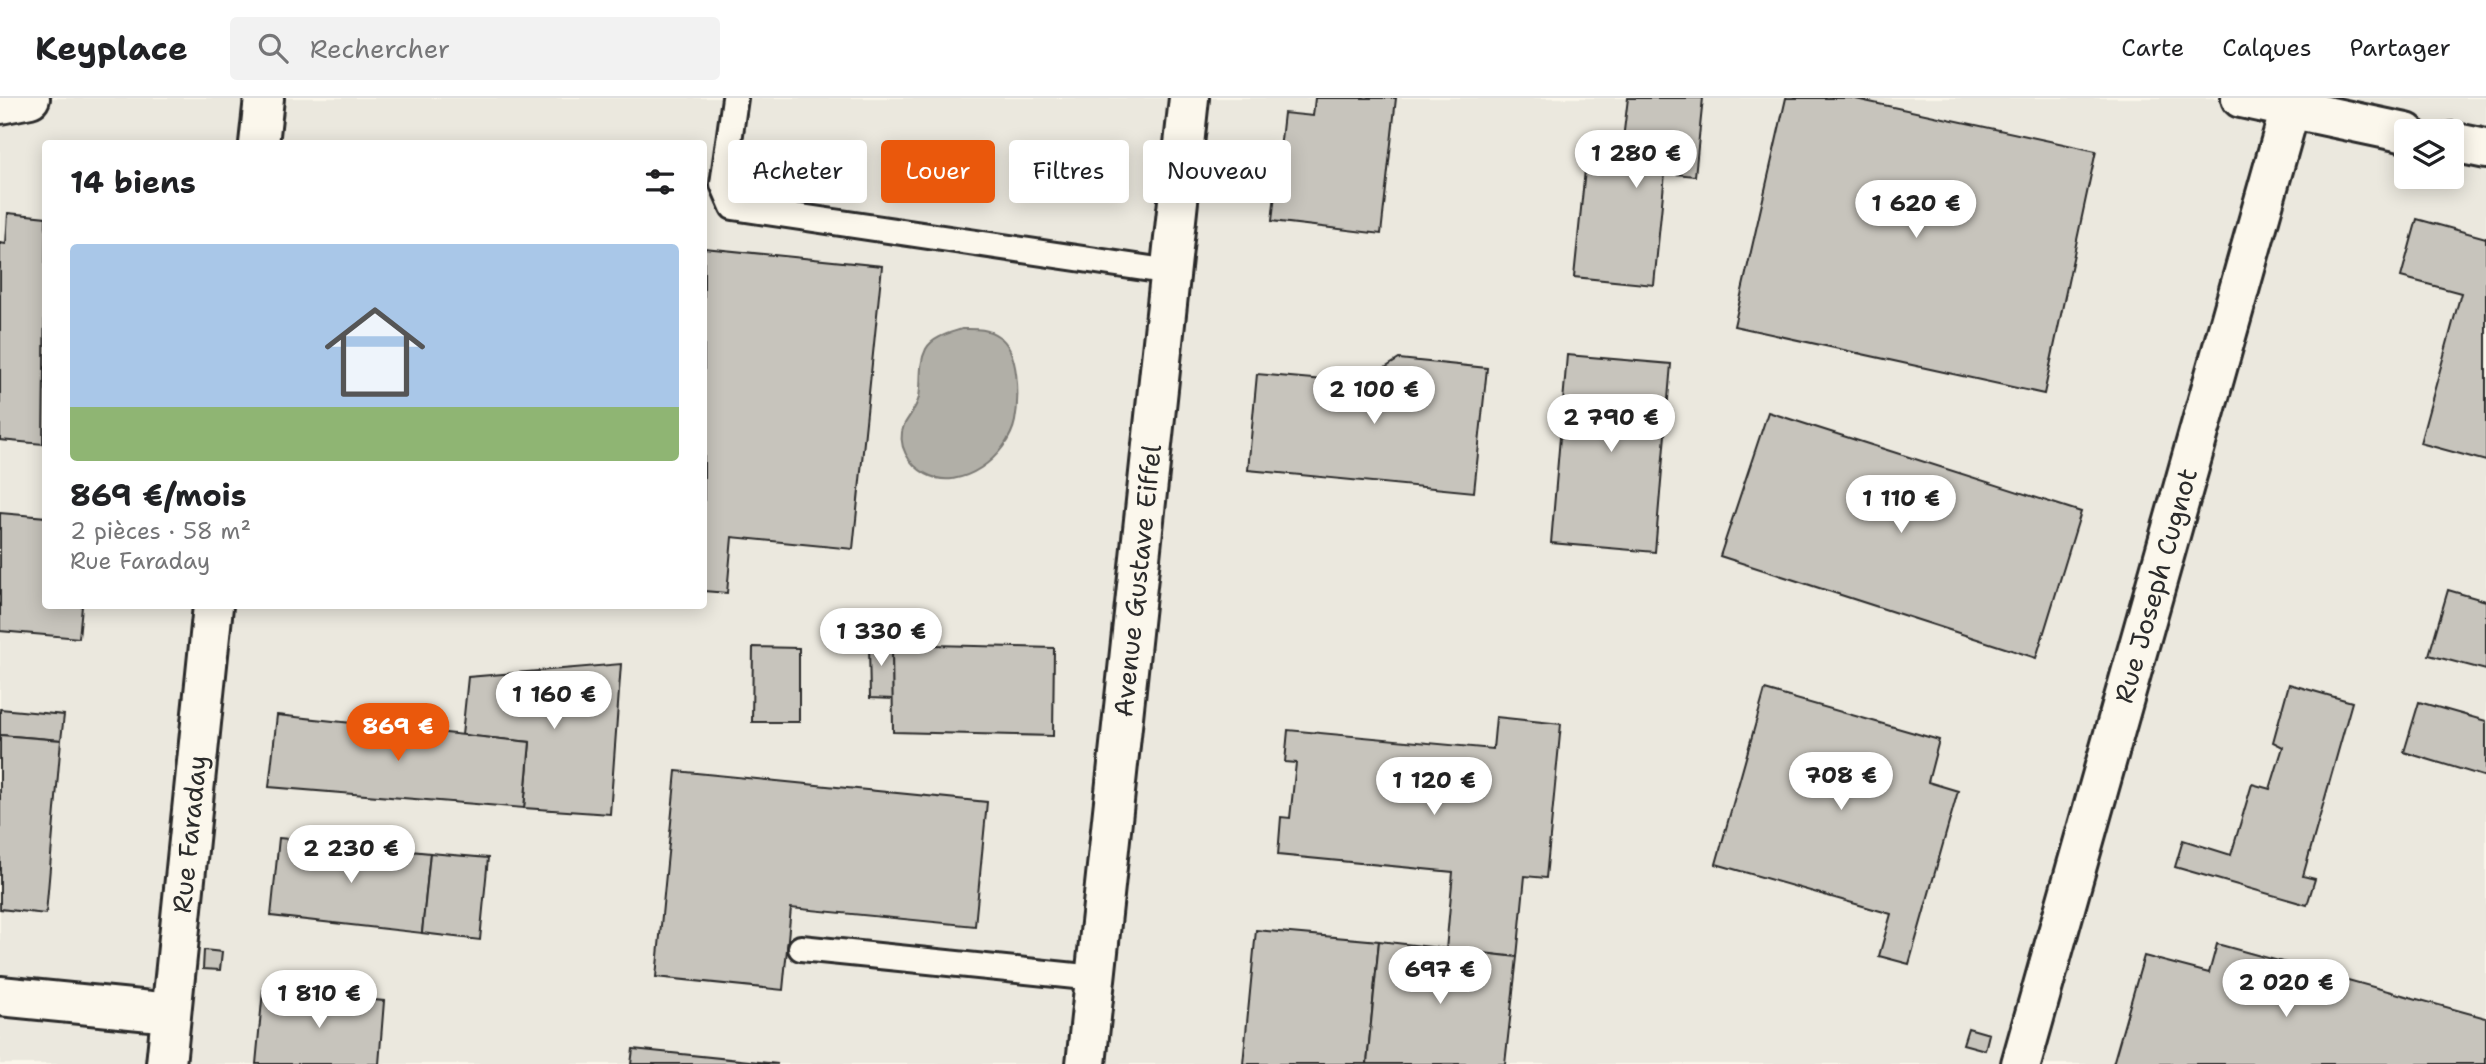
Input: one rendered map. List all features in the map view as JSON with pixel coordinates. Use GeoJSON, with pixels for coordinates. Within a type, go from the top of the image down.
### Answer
{"type":"FeatureCollection","features":[{"type":"Feature","properties":{"kind":"street"},"geometry":{"type":"LineString","coordinates":[[0,104],[30,98]]}},
{"type":"Feature","properties":{"kind":"street"},"geometry":{"type":"LineString","coordinates":[[259,140],[264,98]]}},
{"type":"Feature","properties":{"kind":"street","name":"Avenue Gustave Eiffel"},"geometry":{"type":"LineString","coordinates":[[1086,1064],[1189,98]]}},
{"type":"Feature","properties":{"kind":"street"},"geometry":{"type":"LineString","coordinates":[[2241,98],[2394,131]]}},
{"type":"Feature","properties":{"kind":"street","name":"Rue Joseph Cugnot"},"geometry":{"type":"LineString","coordinates":[[2021,1064],[2290,109]]}},
{"type":"Feature","properties":{"kind":"street"},"geometry":{"type":"LineString","coordinates":[[2464,144],[2486,149]]}},
{"type":"Feature","properties":{"kind":"street","name":"Rue Faraday"},"geometry":{"type":"LineString","coordinates":[[166,1064],[213,609]]}},
{"type":"Feature","properties":{"kind":"street"},"geometry":{"type":"LineString","coordinates":[[0,996],[172,1013]]}},
{"type":"Feature","properties":{"kind":"lane"},"geometry":{"type":"LineString","coordinates":[[735,98],[723,184],[733,207],[1171,272]]}},
{"type":"Feature","properties":{"kind":"lane"},"geometry":{"type":"LineString","coordinates":[[801,948],[1095,978]]}},
{"type":"Feature","properties":{"kind":"shaded area"},"geometry":{"type":"Polygon","coordinates":[[[0,98],[2486,98],[2486,1064],[0,1064],[0,98]]]}},
{"type":"Feature","properties":{"kind":"shaded area"},"geometry":{"type":"Polygon","coordinates":[[[962,329],[990,332],[1005,342],[1016,375],[1015,421],[1003,447],[981,468],[954,479],[940,479],[926,474],[909,460],[903,447],[902,432],[918,401],[922,361],[926,349],[937,338],[962,329]]]}},
{"type":"Feature","properties":{"kind":"building"},"geometry":{"type":"Polygon","coordinates":[[[1315,98],[1396,98],[1381,234],[1272,221],[1274,203],[1291,203],[1291,140],[1281,140],[1284,113],[1313,116],[1315,98]]]}},
{"type":"Feature","properties":{"kind":"building"},"geometry":{"type":"Polygon","coordinates":[[[1628,98],[1703,98],[1695,176],[1665,173],[1654,285],[1574,277],[1586,160],[1620,164],[1628,98]]]}},
{"type":"Feature","properties":{"kind":"building"},"geometry":{"type":"Polygon","coordinates":[[[1786,98],[1851,98],[2096,151],[2044,394],[1734,326],[1786,98]]]}},
{"type":"Feature","properties":{"kind":"building"},"geometry":{"type":"Polygon","coordinates":[[[8,213],[42,217],[42,444],[0,440],[0,243],[6,244],[8,213]]]}},
{"type":"Feature","properties":{"kind":"building"},"geometry":{"type":"Polygon","coordinates":[[[2417,219],[2486,238],[2486,461],[2420,443],[2461,293],[2401,277],[2417,219]]]}},
{"type":"Feature","properties":{"kind":"building"},"geometry":{"type":"Polygon","coordinates":[[[707,248],[882,266],[853,549],[732,537],[727,593],[707,591],[707,248]]]}},
{"type":"Feature","properties":{"kind":"building"},"geometry":{"type":"Polygon","coordinates":[[[1567,355],[1671,364],[1655,552],[1551,543],[1567,355]]]}},
{"type":"Feature","properties":{"kind":"building"},"geometry":{"type":"Polygon","coordinates":[[[1399,359],[1487,368],[1474,492],[1248,470],[1257,374],[1380,385],[1380,371],[1399,359]]]}},
{"type":"Feature","properties":{"kind":"building"},"geometry":{"type":"Polygon","coordinates":[[[1768,412],[2081,512],[2036,658],[1720,556],[1768,412]]]}},
{"type":"Feature","properties":{"kind":"building"},"geometry":{"type":"Polygon","coordinates":[[[0,513],[42,517],[42,609],[82,609],[79,638],[0,631],[0,513]]]}},
{"type":"Feature","properties":{"kind":"building"},"geometry":{"type":"Polygon","coordinates":[[[2448,590],[2486,601],[2486,670],[2429,655],[2448,590]]]}},
{"type":"Feature","properties":{"kind":"building"},"geometry":{"type":"Polygon","coordinates":[[[892,634],[893,699],[870,698],[869,643],[880,643],[881,635],[892,634]]]}},
{"type":"Feature","properties":{"kind":"building"},"geometry":{"type":"Polygon","coordinates":[[[892,644],[1054,648],[1053,736],[893,732],[892,644]]]}},
{"type":"Feature","properties":{"kind":"building"},"geometry":{"type":"Polygon","coordinates":[[[753,647],[799,648],[799,722],[752,722],[753,647]]]}},
{"type":"Feature","properties":{"kind":"building"},"geometry":{"type":"Polygon","coordinates":[[[621,664],[610,814],[524,808],[530,742],[462,735],[468,677],[621,664]]]}},
{"type":"Feature","properties":{"kind":"building"},"geometry":{"type":"Polygon","coordinates":[[[2289,684],[2352,702],[2303,876],[2315,879],[2307,905],[2175,867],[2183,840],[2231,855],[2252,784],[2270,789],[2283,747],[2273,742],[2289,684]]]}},
{"type":"Feature","properties":{"kind":"building"},"geometry":{"type":"Polygon","coordinates":[[[1765,690],[1939,740],[1928,782],[1958,791],[1909,964],[1879,956],[1891,914],[1716,864],[1765,690]]]}},
{"type":"Feature","properties":{"kind":"building"},"geometry":{"type":"Polygon","coordinates":[[[2419,702],[2486,721],[2486,777],[2404,752],[2419,702]]]}},
{"type":"Feature","properties":{"kind":"building"},"geometry":{"type":"Polygon","coordinates":[[[0,709],[64,715],[61,740],[0,735],[0,709]]]}},
{"type":"Feature","properties":{"kind":"building"},"geometry":{"type":"Polygon","coordinates":[[[277,715],[530,742],[524,808],[269,787],[277,715]]]}},
{"type":"Feature","properties":{"kind":"building"},"geometry":{"type":"Polygon","coordinates":[[[1496,717],[1561,724],[1546,878],[1525,876],[1517,957],[1446,950],[1453,872],[1278,855],[1281,817],[1290,818],[1296,763],[1285,762],[1288,730],[1493,749],[1496,717]]]}},
{"type":"Feature","properties":{"kind":"building"},"geometry":{"type":"Polygon","coordinates":[[[0,735],[61,740],[46,914],[0,909],[0,735]]]}},
{"type":"Feature","properties":{"kind":"building"},"geometry":{"type":"Polygon","coordinates":[[[676,771],[987,802],[975,926],[791,908],[783,990],[656,977],[676,771]]]}},
{"type":"Feature","properties":{"kind":"building"},"geometry":{"type":"Polygon","coordinates":[[[279,838],[430,853],[422,933],[271,916],[279,838]]]}},
{"type":"Feature","properties":{"kind":"building"},"geometry":{"type":"Polygon","coordinates":[[[430,853],[488,858],[480,940],[422,933],[430,853]]]}},
{"type":"Feature","properties":{"kind":"building"},"geometry":{"type":"Polygon","coordinates":[[[1256,930],[1379,941],[1367,1064],[1243,1064],[1256,930]]]}},
{"type":"Feature","properties":{"kind":"building"},"geometry":{"type":"Polygon","coordinates":[[[1379,941],[1517,957],[1505,1064],[1367,1064],[1379,941]]]}},
{"type":"Feature","properties":{"kind":"building"},"geometry":{"type":"Polygon","coordinates":[[[2217,944],[2486,1018],[2486,1064],[2113,1064],[2144,956],[2209,973],[2217,944]]]}},
{"type":"Feature","properties":{"kind":"building"},"geometry":{"type":"Polygon","coordinates":[[[204,950],[222,952],[220,970],[203,969],[204,950]]]}},
{"type":"Feature","properties":{"kind":"building"},"geometry":{"type":"Polygon","coordinates":[[[263,990],[384,1001],[379,1064],[256,1064],[263,990]]]}},
{"type":"Feature","properties":{"kind":"building"},"geometry":{"type":"Polygon","coordinates":[[[1968,1028],[1989,1034],[1985,1050],[1963,1044],[1968,1028]]]}},
{"type":"Feature","properties":{"kind":"building"},"geometry":{"type":"Polygon","coordinates":[[[633,1049],[778,1064],[631,1064],[633,1049]]]}}]}
